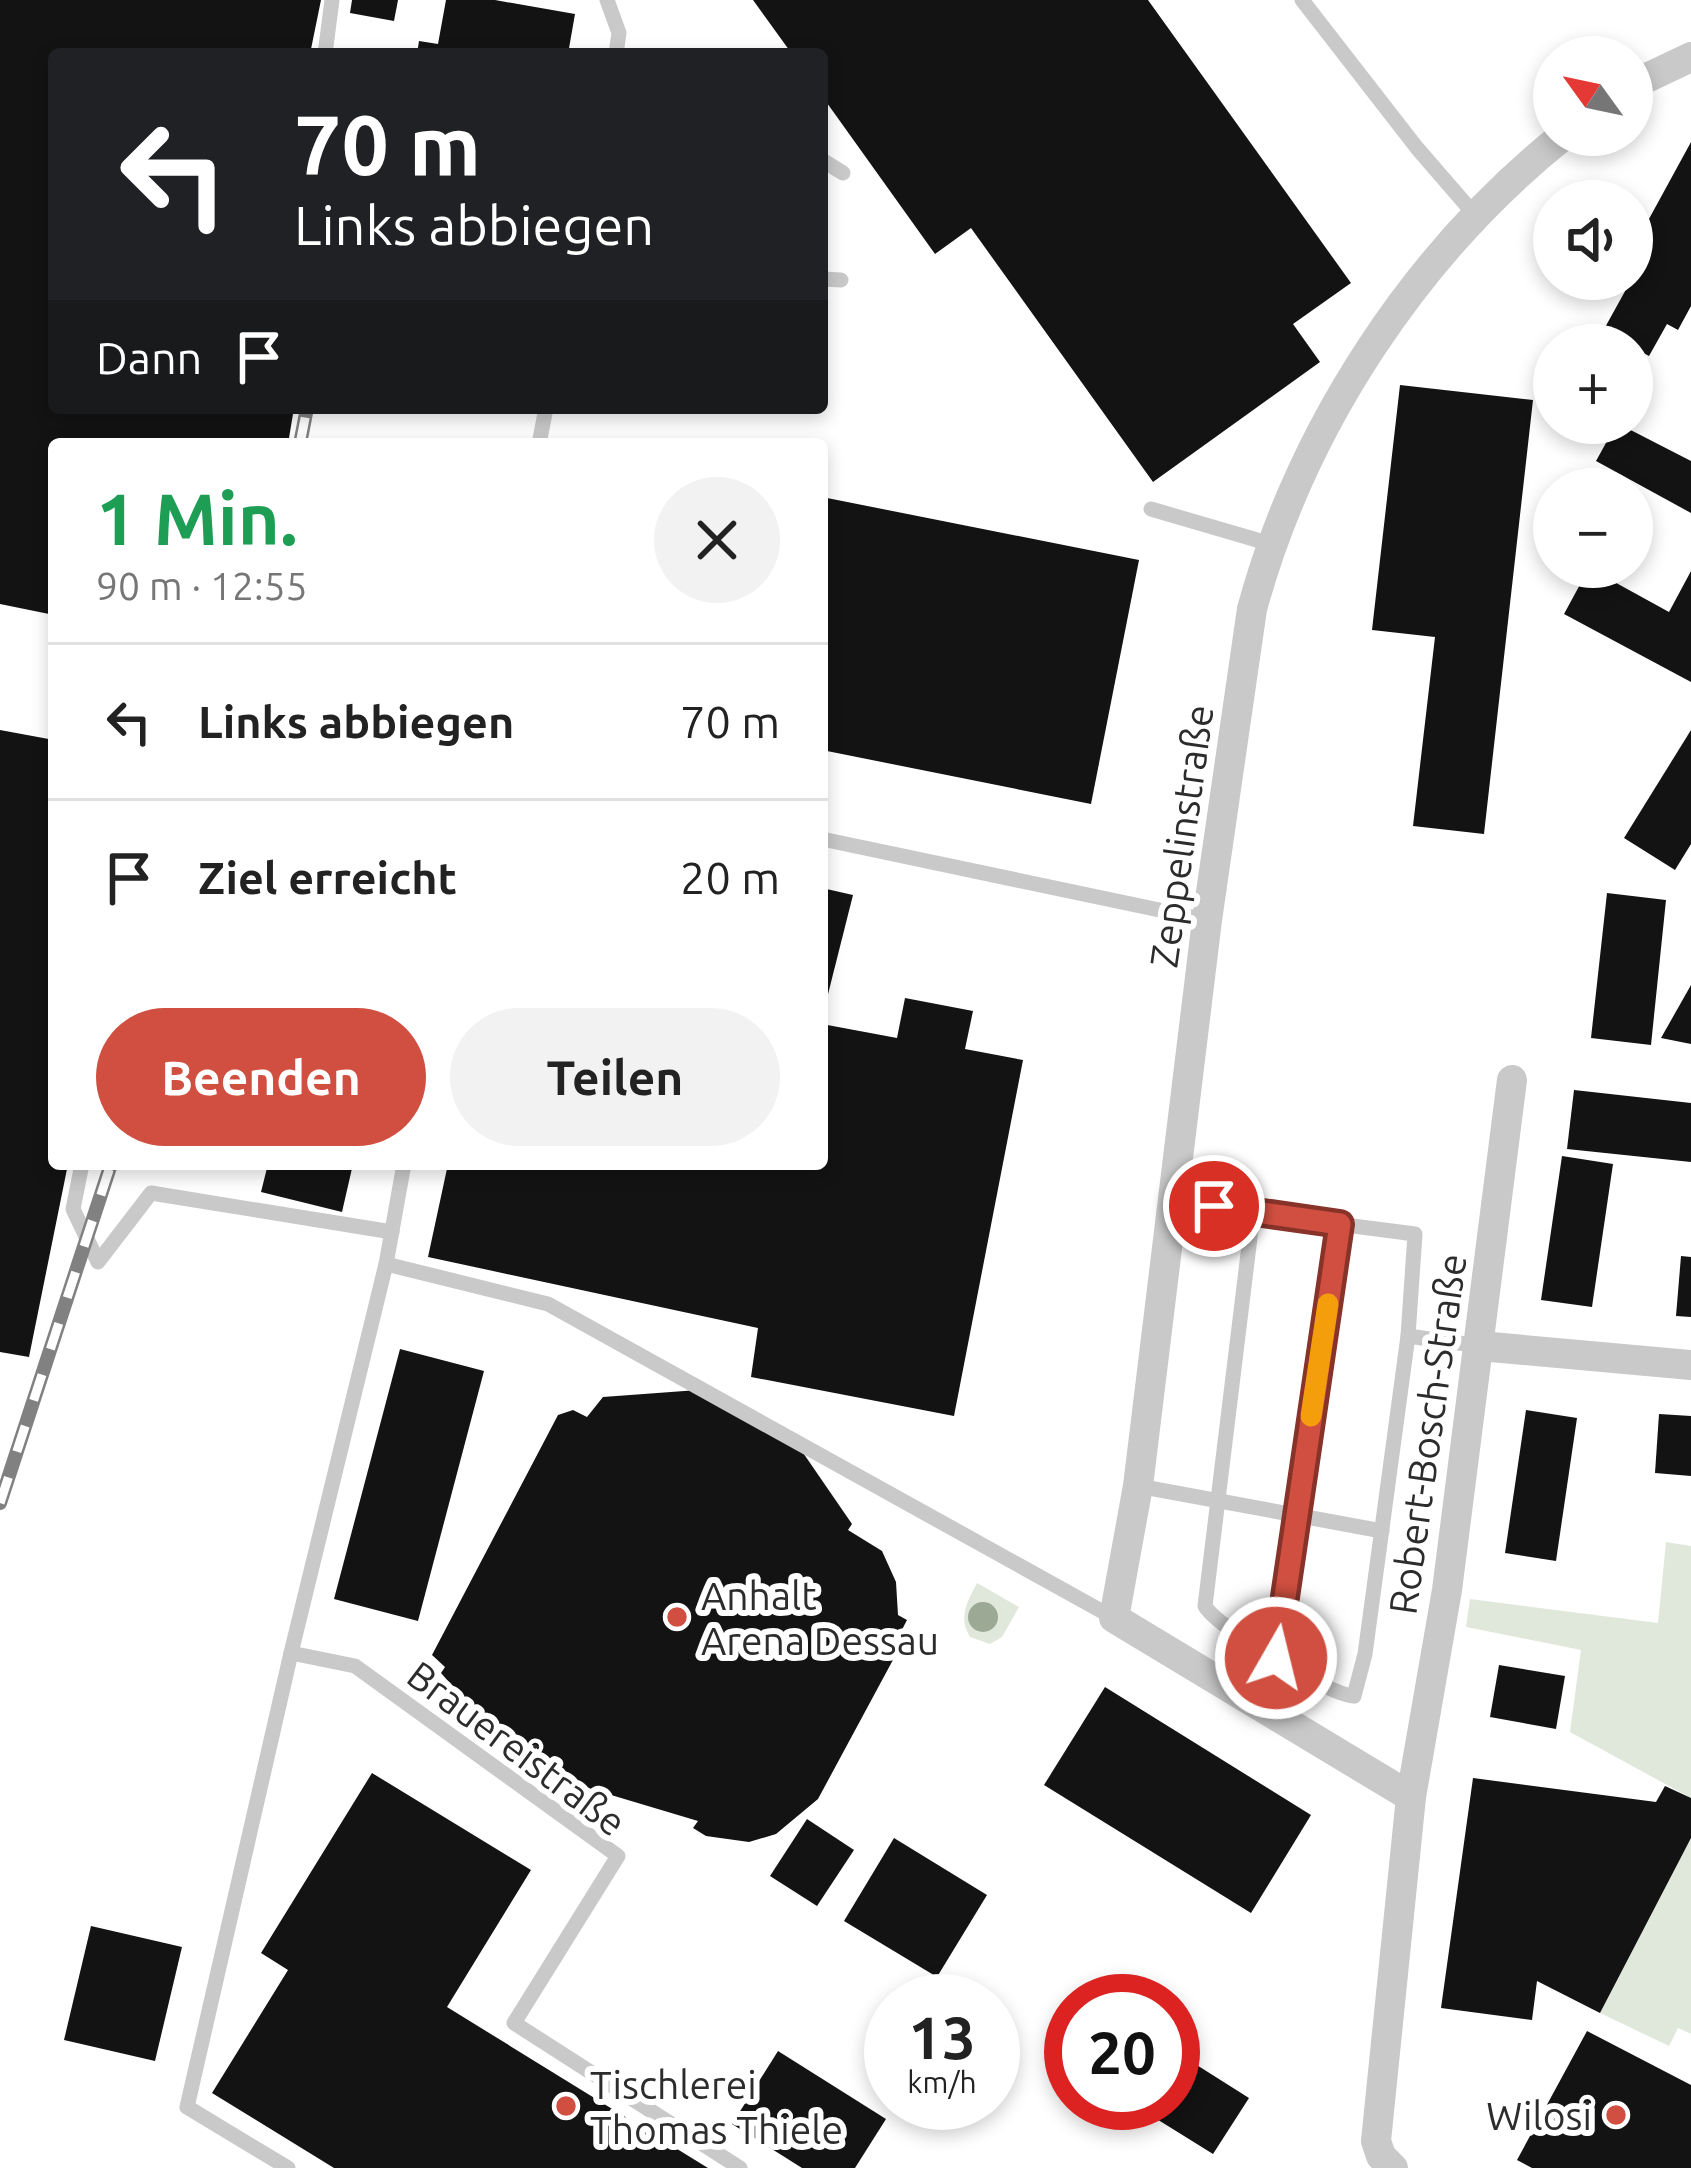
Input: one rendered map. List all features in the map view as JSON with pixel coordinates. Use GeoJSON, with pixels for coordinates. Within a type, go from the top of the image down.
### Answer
{"type":"FeatureCollection","features":[{"type":"Feature","properties":{"kind":"street"},"geometry":{"type":"LineString","coordinates":[[1653,75],[1691,57]]}},
{"type":"Feature","properties":{"kind":"street","name":"Zeppelinstraße"},"geometry":{"type":"LineString","coordinates":[[1126,1625],[1138,1486],[1207,920],[1252,609],[1274,544],[1323,433],[1376,339],[1475,214],[1540,156]]}},
{"type":"Feature","properties":{"kind":"street","name":"Robert-Bosch-Straße"},"geometry":{"type":"LineString","coordinates":[[1393,2168],[1376,2141],[1411,1797],[1447,1590],[1512,1080]]}},
{"type":"Feature","properties":{"kind":"street"},"geometry":{"type":"LineString","coordinates":[[1480,1346],[1691,1365]]}},
{"type":"Feature","properties":{"kind":"street"},"geometry":{"type":"LineString","coordinates":[[1126,1625],[1411,1797]]}},
{"type":"Feature","properties":{"kind":"lane"},"geometry":{"type":"LineString","coordinates":[[326,48],[332,0]]}},
{"type":"Feature","properties":{"kind":"lane"},"geometry":{"type":"LineString","coordinates":[[607,0],[620,33],[617,48]]}},
{"type":"Feature","properties":{"kind":"lane"},"geometry":{"type":"LineString","coordinates":[[1302,0],[1417,148],[1475,214]]}},
{"type":"Feature","properties":{"kind":"lane"},"geometry":{"type":"LineString","coordinates":[[828,164],[843,173]]}},
{"type":"Feature","properties":{"kind":"lane"},"geometry":{"type":"LineString","coordinates":[[828,279],[841,280]]}},
{"type":"Feature","properties":{"kind":"lane"},"geometry":{"type":"LineString","coordinates":[[1151,509],[1274,544]]}},
{"type":"Feature","properties":{"kind":"lane"},"geometry":{"type":"LineString","coordinates":[[828,840],[1207,920]]}},
{"type":"Feature","properties":{"kind":"lane"},"geometry":{"type":"LineString","coordinates":[[81,1170],[73,1209],[98,1262],[151,1193],[392,1232]]}},
{"type":"Feature","properties":{"kind":"lane"},"geometry":{"type":"LineString","coordinates":[[288,2168],[187,2107],[386,1264],[403,1170]]}},
{"type":"Feature","properties":{"kind":"lane"},"geometry":{"type":"LineString","coordinates":[[1174,1200],[1415,1234],[1408,1336],[1360,1686],[1354,1696],[1335,1694],[1220,1624],[1205,1606],[1253,1213]]}},
{"type":"Feature","properties":{"kind":"lane"},"geometry":{"type":"LineString","coordinates":[[1276,1658],[1340,1224]]}},
{"type":"Feature","properties":{"kind":"lane"},"geometry":{"type":"LineString","coordinates":[[386,1264],[548,1304],[1126,1625]]}},
{"type":"Feature","properties":{"kind":"lane"},"geometry":{"type":"LineString","coordinates":[[1408,1336],[1480,1346]]}},
{"type":"Feature","properties":{"kind":"lane"},"geometry":{"type":"LineString","coordinates":[[1138,1486],[1382,1532]]}},
{"type":"Feature","properties":{"kind":"lane","name":"Brauereistraße"},"geometry":{"type":"LineString","coordinates":[[291,1653],[355,1666],[617,1856],[514,2023],[740,2168]]}},
{"type":"Feature","properties":{"kind":"shaded area"},"geometry":{"type":"Polygon","coordinates":[[[1666,1542],[1691,1546],[1691,1798],[1570,1732],[1581,1650],[1466,1627],[1470,1599],[1658,1623],[1666,1542]]]}},
{"type":"Feature","properties":{"kind":"shaded area"},"geometry":{"type":"Polygon","coordinates":[[[977,1583],[1019,1607],[1002,1637],[990,1644],[970,1637],[965,1623],[967,1603],[977,1583]]]}},
{"type":"Feature","properties":{"kind":"shaded area"},"geometry":{"type":"Polygon","coordinates":[[[1691,1838],[1691,2034],[1678,2028],[1669,2046],[1600,2013],[1691,1838]]]}},
{"type":"Feature","properties":{"kind":"building"},"geometry":{"type":"Polygon","coordinates":[[[0,0],[321,0],[311,48],[48,48],[48,414],[293,414],[289,438],[48,438],[48,614],[0,604],[0,0]]]}},
{"type":"Feature","properties":{"kind":"building"},"geometry":{"type":"Polygon","coordinates":[[[352,0],[398,0],[394,21],[350,13],[352,0]]]}},
{"type":"Feature","properties":{"kind":"building"},"geometry":{"type":"Polygon","coordinates":[[[446,0],[495,0],[575,14],[569,48],[418,48],[419,41],[438,44],[446,0]]]}},
{"type":"Feature","properties":{"kind":"building"},"geometry":{"type":"Polygon","coordinates":[[[753,0],[1148,0],[1351,283],[1293,324],[1320,362],[1153,482],[971,228],[935,254],[828,104],[828,48],[788,48],[753,0]]]}},
{"type":"Feature","properties":{"kind":"building"},"geometry":{"type":"Polygon","coordinates":[[[1691,142],[1691,306],[1678,330],[1667,324],[1653,349],[1653,324],[1607,324],[1620,300],[1653,300],[1653,212],[1691,142]]]}},
{"type":"Feature","properties":{"kind":"building"},"geometry":{"type":"Polygon","coordinates":[[[1400,385],[1533,400],[1484,834],[1413,826],[1435,637],[1372,630],[1400,385]]]}},
{"type":"Feature","properties":{"kind":"building"},"geometry":{"type":"Polygon","coordinates":[[[1653,441],[1691,461],[1691,513],[1653,492],[1653,468],[1609,468],[1596,461],[1605,444],[1653,441]]]}},
{"type":"Feature","properties":{"kind":"building"},"geometry":{"type":"Polygon","coordinates":[[[828,498],[1139,560],[1091,804],[828,751],[828,498]]]}},
{"type":"Feature","properties":{"kind":"building"},"geometry":{"type":"Polygon","coordinates":[[[1691,571],[1691,682],[1564,614],[1578,588],[1625,588],[1669,612],[1691,571]]]}},
{"type":"Feature","properties":{"kind":"building"},"geometry":{"type":"Polygon","coordinates":[[[0,730],[48,739],[48,1170],[67,1170],[29,1357],[0,1352],[0,730]]]}},
{"type":"Feature","properties":{"kind":"building"},"geometry":{"type":"Polygon","coordinates":[[[1691,730],[1691,844],[1675,870],[1624,838],[1691,730]]]}},
{"type":"Feature","properties":{"kind":"building"},"geometry":{"type":"Polygon","coordinates":[[[828,889],[853,895],[828,994],[828,889]]]}},
{"type":"Feature","properties":{"kind":"building"},"geometry":{"type":"Polygon","coordinates":[[[1607,893],[1666,900],[1651,1045],[1591,1038],[1607,893]]]}},
{"type":"Feature","properties":{"kind":"building"},"geometry":{"type":"Polygon","coordinates":[[[1691,985],[1691,1044],[1661,1038],[1691,985]]]}},
{"type":"Feature","properties":{"kind":"building"},"geometry":{"type":"Polygon","coordinates":[[[905,998],[973,1011],[965,1049],[1023,1060],[954,1416],[751,1377],[758,1328],[428,1257],[447,1170],[828,1170],[828,1025],[897,1038],[905,998]]]}},
{"type":"Feature","properties":{"kind":"building"},"geometry":{"type":"Polygon","coordinates":[[[1574,1090],[1691,1103],[1691,1162],[1567,1149],[1574,1090]]]}},
{"type":"Feature","properties":{"kind":"building"},"geometry":{"type":"Polygon","coordinates":[[[1562,1156],[1613,1164],[1592,1307],[1541,1300],[1562,1156]]]}},
{"type":"Feature","properties":{"kind":"building"},"geometry":{"type":"Polygon","coordinates":[[[266,1170],[352,1170],[342,1212],[261,1192],[266,1170]]]}},
{"type":"Feature","properties":{"kind":"building"},"geometry":{"type":"Polygon","coordinates":[[[1681,1256],[1691,1257],[1691,1317],[1676,1316],[1681,1256]]]}},
{"type":"Feature","properties":{"kind":"building"},"geometry":{"type":"Polygon","coordinates":[[[400,1349],[484,1371],[418,1621],[334,1599],[400,1349]]]}},
{"type":"Feature","properties":{"kind":"building","name":"Anhalt Arena Dessau"},"geometry":{"type":"Polygon","coordinates":[[[698,1390],[797,1444],[852,1524],[848,1530],[882,1551],[896,1582],[898,1615],[907,1620],[889,1655],[894,1658],[818,1799],[776,1834],[749,1842],[706,1836],[693,1828],[698,1821],[591,1789],[529,1756],[483,1721],[441,1673],[445,1667],[432,1655],[558,1415],[573,1410],[587,1417],[603,1397],[698,1390]]]}},
{"type":"Feature","properties":{"kind":"building"},"geometry":{"type":"Polygon","coordinates":[[[1526,1410],[1577,1418],[1556,1561],[1505,1553],[1526,1410]]]}},
{"type":"Feature","properties":{"kind":"building"},"geometry":{"type":"Polygon","coordinates":[[[1659,1414],[1691,1416],[1691,1476],[1655,1473],[1659,1414]]]}},
{"type":"Feature","properties":{"kind":"building"},"geometry":{"type":"Polygon","coordinates":[[[1499,1665],[1565,1676],[1556,1729],[1490,1717],[1499,1665]]]}},
{"type":"Feature","properties":{"kind":"building"},"geometry":{"type":"Polygon","coordinates":[[[1105,1687],[1311,1815],[1251,1913],[1044,1785],[1105,1687]]]}},
{"type":"Feature","properties":{"kind":"building"},"geometry":{"type":"Polygon","coordinates":[[[372,1773],[531,1870],[447,2007],[708,2168],[334,2168],[212,2093],[288,1970],[261,1953],[372,1773]]]}},
{"type":"Feature","properties":{"kind":"building"},"geometry":{"type":"Polygon","coordinates":[[[1473,1778],[1656,1802],[1665,1786],[1691,1798],[1691,1838],[1600,2013],[1537,1981],[1532,2020],[1441,2008],[1473,1778]]]}},
{"type":"Feature","properties":{"kind":"building"},"geometry":{"type":"Polygon","coordinates":[[[807,1819],[854,1850],[817,1906],[770,1876],[807,1819]]]}},
{"type":"Feature","properties":{"kind":"building"},"geometry":{"type":"Polygon","coordinates":[[[894,1838],[987,1895],[939,1974],[844,1921],[894,1838]]]}},
{"type":"Feature","properties":{"kind":"building"},"geometry":{"type":"Polygon","coordinates":[[[91,1926],[182,1947],[155,2061],[64,2040],[91,1926]]]}},
{"type":"Feature","properties":{"kind":"building","name":"Wilosi"},"geometry":{"type":"Polygon","coordinates":[[[1587,2031],[1691,2085],[1691,2168],[1532,2168],[1517,2160],[1587,2031]]]}},
{"type":"Feature","properties":{"kind":"building"},"geometry":{"type":"Polygon","coordinates":[[[778,2051],[864,2105],[864,2130],[879,2130],[855,2168],[802,2168],[732,2124],[778,2051]]]}},
{"type":"Feature","properties":{"kind":"building"},"geometry":{"type":"Polygon","coordinates":[[[1200,2067],[1249,2098],[1213,2154],[1174,2130],[1200,2130],[1200,2067]]]}},
{"type":"Feature","properties":{"kind":"railway"},"geometry":{"type":"LineString","coordinates":[[301,438],[306,414]]}},
{"type":"Feature","properties":{"kind":"railway"},"geometry":{"type":"LineString","coordinates":[[0,1503],[109,1170]]}},
{"type":"Feature","properties":{"kind":"slow traffic"},"geometry":{"type":"LineString","coordinates":[[1311,1416],[1328,1304]]}},
{"type":"Feature","properties":{"kind":"place","name":"Anhalt Arena Dessau"},"geometry":{"type":"Point","coordinates":[677,1617]}},
{"type":"Feature","properties":{"kind":"place","name":"Tischlerei Thomas Thiele"},"geometry":{"type":"Point","coordinates":[566,2106]}},
{"type":"Feature","properties":{"kind":"place","name":"Wilosi"},"geometry":{"type":"Point","coordinates":[1616,2115]}},
{"type":"Feature","properties":{"kind":"route"},"geometry":{"type":"LineString","coordinates":[[1214,1206],[1340,1224],[1276,1658]]}}]}
